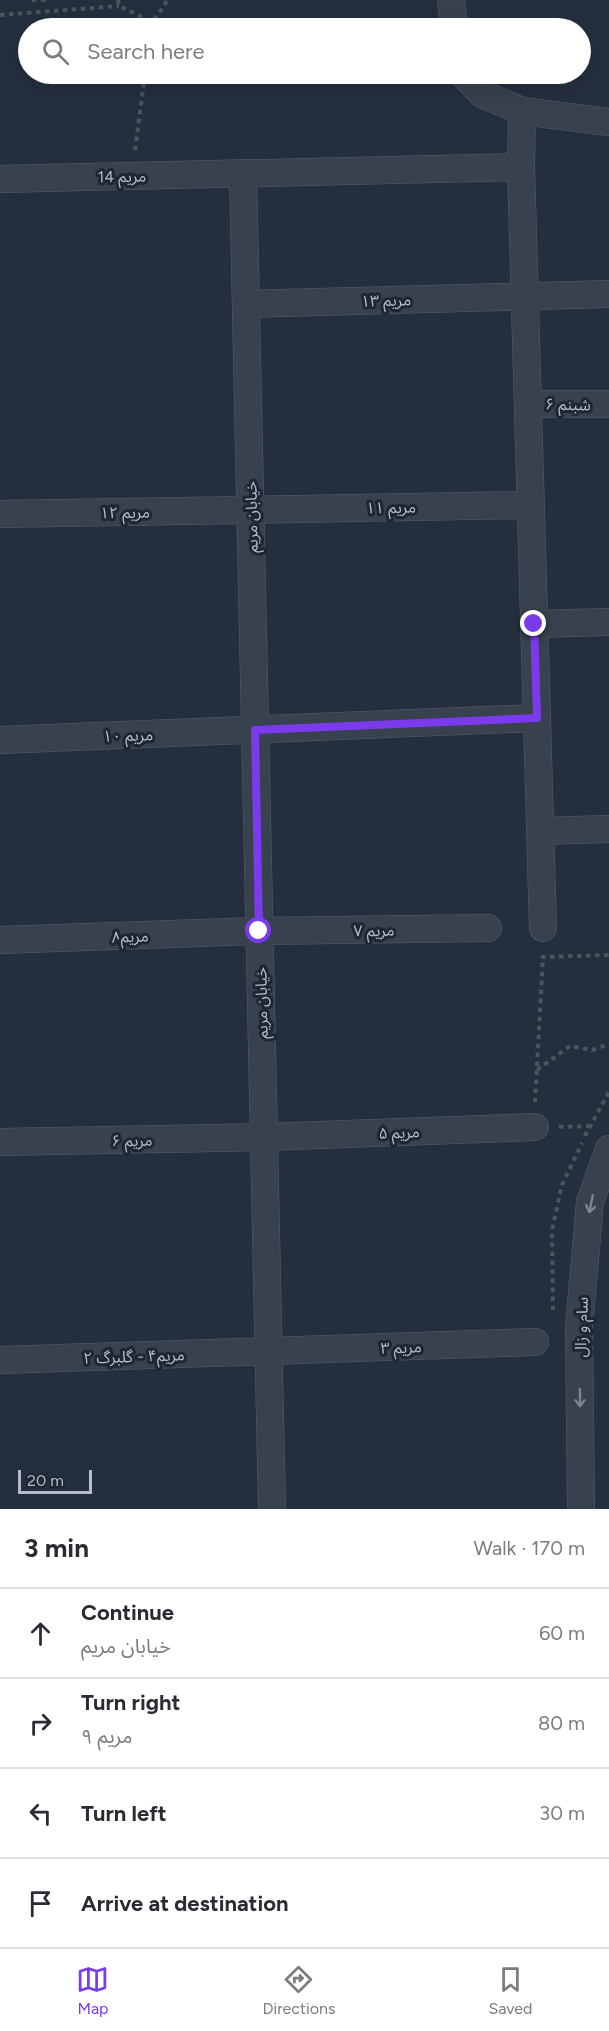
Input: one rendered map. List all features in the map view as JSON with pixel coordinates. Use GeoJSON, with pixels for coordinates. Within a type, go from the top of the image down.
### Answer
{"type":"FeatureCollection","features":[{"type":"Feature","properties":{"kind":"street"},"geometry":{"type":"LineString","coordinates":[[451,0],[453,18]]}},
{"type":"Feature","properties":{"kind":"street"},"geometry":{"type":"LineString","coordinates":[[472,84],[482,94],[522,111],[609,122]]}},
{"type":"Feature","properties":{"kind":"street"},"geometry":{"type":"LineString","coordinates":[[522,111],[521,167],[543,928]]}},
{"type":"Feature","properties":{"kind":"street","name":"مریم 14"},"geometry":{"type":"LineString","coordinates":[[0,179],[521,167]]}},
{"type":"Feature","properties":{"kind":"street","name":"خیابان مریم"},"geometry":{"type":"LineString","coordinates":[[243,173],[272,1509]]}},
{"type":"Feature","properties":{"kind":"street","name":"مریم ۱۳"},"geometry":{"type":"LineString","coordinates":[[246,304],[609,294]]}},
{"type":"Feature","properties":{"kind":"street","name":"شبنم ۶"},"geometry":{"type":"LineString","coordinates":[[528,404],[609,404]]}},
{"type":"Feature","properties":{"kind":"street","name":"مریم ۱۱"},"geometry":{"type":"LineString","coordinates":[[250,509],[531,505]]}},
{"type":"Feature","properties":{"kind":"street","name":"مریم ۱۲"},"geometry":{"type":"LineString","coordinates":[[0,514],[250,509]]}},
{"type":"Feature","properties":{"kind":"street"},"geometry":{"type":"LineString","coordinates":[[534,624],[609,622]]}},
{"type":"Feature","properties":{"kind":"street","name":"مریم ۱۰"},"geometry":{"type":"LineString","coordinates":[[0,740],[537,718]]}},
{"type":"Feature","properties":{"kind":"street"},"geometry":{"type":"LineString","coordinates":[[540,831],[609,829]]}},
{"type":"Feature","properties":{"kind":"street","name":"مریم ۷"},"geometry":{"type":"LineString","coordinates":[[259,931],[488,928]]}},
{"type":"Feature","properties":{"kind":"street","name":"مریم۸"},"geometry":{"type":"LineString","coordinates":[[0,940],[259,931]]}},
{"type":"Feature","properties":{"kind":"street","name":"مریم ۵"},"geometry":{"type":"LineString","coordinates":[[264,1137],[534,1127]]}},
{"type":"Feature","properties":{"kind":"street","name":"مریم ۶"},"geometry":{"type":"LineString","coordinates":[[0,1142],[264,1137]]}},
{"type":"Feature","properties":{"kind":"street","name":"سام و زال"},"geometry":{"type":"LineString","coordinates":[[581,1509],[579,1327],[590,1202],[604,1137]]}},
{"type":"Feature","properties":{"kind":"street","name":"مریم ۳"},"geometry":{"type":"LineString","coordinates":[[268,1351],[534,1342]]}},
{"type":"Feature","properties":{"kind":"street","name":"مریم۴ - گلبرگ ۲"},"geometry":{"type":"LineString","coordinates":[[0,1360],[268,1351]]}},
{"type":"Feature","properties":{"kind":"path"},"geometry":{"type":"LineString","coordinates":[[32,0],[46,0]]}},
{"type":"Feature","properties":{"kind":"path"},"geometry":{"type":"LineString","coordinates":[[118,0],[119,6]]}},
{"type":"Feature","properties":{"kind":"path"},"geometry":{"type":"LineString","coordinates":[[156,18],[163,10],[167,0]]}},
{"type":"Feature","properties":{"kind":"path"},"geometry":{"type":"LineString","coordinates":[[0,15],[119,6],[144,18]]}},
{"type":"Feature","properties":{"kind":"path"},"geometry":{"type":"LineString","coordinates":[[132,176],[144,84]]}},
{"type":"Feature","properties":{"kind":"path"},"geometry":{"type":"LineString","coordinates":[[543,928],[534,1127],[604,1137]]}},
{"type":"Feature","properties":{"kind":"path"},"geometry":{"type":"LineString","coordinates":[[543,957],[609,955]]}},
{"type":"Feature","properties":{"kind":"path"},"geometry":{"type":"LineString","coordinates":[[536,1071],[570,1046],[592,1050],[609,1044]]}},
{"type":"Feature","properties":{"kind":"route"},"geometry":{"type":"LineString","coordinates":[[259,931],[255,730],[537,718],[534,624]]}}]}
